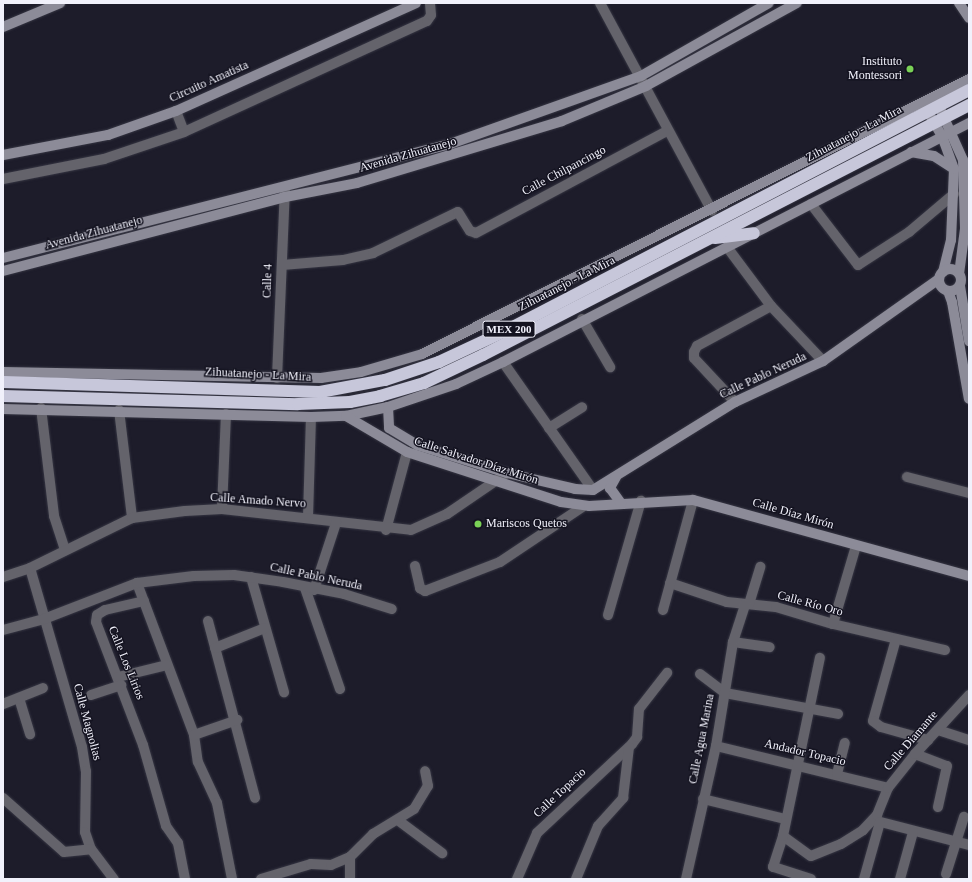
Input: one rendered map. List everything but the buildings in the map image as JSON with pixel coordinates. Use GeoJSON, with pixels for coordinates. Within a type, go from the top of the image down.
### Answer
{"type":"FeatureCollection","features":[{"type":"Feature","properties":{"kind":"highway","name":"Zihuatanejo - La Mira"},"geometry":{"type":"LineString","coordinates":[[3,382],[163,379],[320,392],[385,380],[439,362],[702,231],[930,104],[969,90]]}},
{"type":"Feature","properties":{"kind":"highway","name":"Zihuatanejo - La Mira"},"geometry":{"type":"LineString","coordinates":[[3,396],[298,404],[350,402],[380,396],[424,383],[483,355],[969,105]]}},
{"type":"Feature","properties":{"kind":"highway"},"geometry":{"type":"LineString","coordinates":[[710,238],[754,232]]}},
{"type":"Feature","properties":{"kind":"street"},"geometry":{"type":"LineString","coordinates":[[3,27],[60,3]]}},
{"type":"Feature","properties":{"kind":"street","name":"Circuito Amatista"},"geometry":{"type":"LineString","coordinates":[[3,155],[108,135],[176,111],[416,3]]}},
{"type":"Feature","properties":{"kind":"street"},"geometry":{"type":"LineString","coordinates":[[3,179],[104,159],[184,132],[426,21],[431,15],[430,3]]}},
{"type":"Feature","properties":{"kind":"street"},"geometry":{"type":"LineString","coordinates":[[600,3],[641,76],[667,131],[712,211]]}},
{"type":"Feature","properties":{"kind":"street","name":"Avenida Zihuatanejo"},"geometry":{"type":"LineString","coordinates":[[3,258],[450,144],[641,76],[769,3]]}},
{"type":"Feature","properties":{"kind":"street","name":"Avenida Zihuatanejo"},"geometry":{"type":"LineString","coordinates":[[3,270],[285,197],[357,183],[470,151],[562,121],[646,86],[797,3]]}},
{"type":"Feature","properties":{"kind":"street"},"geometry":{"type":"LineString","coordinates":[[959,3],[969,18]]}},
{"type":"Feature","properties":{"kind":"street"},"geometry":{"type":"LineString","coordinates":[[3,372],[163,379],[321,378],[361,372],[422,354],[930,104],[969,79]]}},
{"type":"Feature","properties":{"kind":"street"},"geometry":{"type":"LineString","coordinates":[[930,104],[940,121],[952,132],[963,160],[967,228],[959,274],[969,341]]}},
{"type":"Feature","properties":{"kind":"street"},"geometry":{"type":"LineString","coordinates":[[176,111],[184,132]]}},
{"type":"Feature","properties":{"kind":"street"},"geometry":{"type":"LineString","coordinates":[[940,121],[942,136],[954,169],[951,240],[941,275],[941,287],[948,292],[964,351],[966,382],[969,399]]}},
{"type":"Feature","properties":{"kind":"street"},"geometry":{"type":"LineString","coordinates":[[3,409],[41,408],[119,410],[311,417],[346,416],[388,407],[456,384],[502,362],[969,123]]}},
{"type":"Feature","properties":{"kind":"street","name":"Calle Chilpancingo"},"geometry":{"type":"LineString","coordinates":[[282,265],[343,260],[373,253],[458,212],[472,233],[667,131]]}},
{"type":"Feature","properties":{"kind":"street"},"geometry":{"type":"LineString","coordinates":[[911,152],[934,156],[954,169]]}},
{"type":"Feature","properties":{"kind":"street"},"geometry":{"type":"LineString","coordinates":[[964,177],[969,166]]}},
{"type":"Feature","properties":{"kind":"street","name":"Calle 4"},"geometry":{"type":"LineString","coordinates":[[277,378],[285,185]]}},
{"type":"Feature","properties":{"kind":"street"},"geometry":{"type":"LineString","coordinates":[[811,204],[858,265],[909,232],[954,194]]}},
{"type":"Feature","properties":{"kind":"street"},"geometry":{"type":"LineString","coordinates":[[728,247],[771,306],[823,361]]}},
{"type":"Feature","properties":{"kind":"street"},"geometry":{"type":"LineString","coordinates":[[941,275],[951,269],[959,274]]}},
{"type":"Feature","properties":{"kind":"street","name":"Calle Pablo Neruda"},"geometry":{"type":"LineString","coordinates":[[593,490],[735,402],[823,361],[941,275]]}},
{"type":"Feature","properties":{"kind":"street"},"geometry":{"type":"LineString","coordinates":[[948,292],[960,286]]}},
{"type":"Feature","properties":{"kind":"street"},"geometry":{"type":"LineString","coordinates":[[735,402],[694,358],[694,352],[697,346],[771,306]]}},
{"type":"Feature","properties":{"kind":"street"},"geometry":{"type":"LineString","coordinates":[[582,320],[610,367]]}},
{"type":"Feature","properties":{"kind":"street"},"geometry":{"type":"LineString","coordinates":[[502,362],[593,490]]}},
{"type":"Feature","properties":{"kind":"street","name":"Calle Salvador Díaz Mirón"},"geometry":{"type":"LineString","coordinates":[[388,407],[389,428],[396,435],[417,445],[507,473],[575,489],[593,490]]}},
{"type":"Feature","properties":{"kind":"street"},"geometry":{"type":"LineString","coordinates":[[549,428],[582,407]]}},
{"type":"Feature","properties":{"kind":"street"},"geometry":{"type":"LineString","coordinates":[[41,408],[54,516],[65,550]]}},
{"type":"Feature","properties":{"kind":"street"},"geometry":{"type":"LineString","coordinates":[[119,410],[132,518]]}},
{"type":"Feature","properties":{"kind":"street"},"geometry":{"type":"LineString","coordinates":[[222,509],[226,414]]}},
{"type":"Feature","properties":{"kind":"street","name":"Calle Salvador Díaz Mirón"},"geometry":{"type":"LineString","coordinates":[[346,416],[408,452],[495,481],[584,506],[606,505]]}},
{"type":"Feature","properties":{"kind":"street"},"geometry":{"type":"LineString","coordinates":[[308,517],[311,417]]}},
{"type":"Feature","properties":{"kind":"street"},"geometry":{"type":"LineString","coordinates":[[386,530],[408,452]]}},
{"type":"Feature","properties":{"kind":"street","name":"Calle Amado Nervo"},"geometry":{"type":"LineString","coordinates":[[3,577],[30,568],[132,518],[222,509],[308,517],[336,523],[386,530],[411,530],[429,525],[507,473]]}},
{"type":"Feature","properties":{"kind":"street"},"geometry":{"type":"LineString","coordinates":[[618,474],[610,488],[621,503]]}},
{"type":"Feature","properties":{"kind":"street"},"geometry":{"type":"LineString","coordinates":[[907,477],[969,493]]}},
{"type":"Feature","properties":{"kind":"street"},"geometry":{"type":"LineString","coordinates":[[662,610],[692,500]]}},
{"type":"Feature","properties":{"kind":"street","name":"Calle Díaz Mirón"},"geometry":{"type":"LineString","coordinates":[[606,505],[641,501],[692,500],[969,576]]}},
{"type":"Feature","properties":{"kind":"street"},"geometry":{"type":"LineString","coordinates":[[608,615],[641,501]]}},
{"type":"Feature","properties":{"kind":"street"},"geometry":{"type":"LineString","coordinates":[[416,566],[420,588],[425,591],[500,562],[584,506]]}},
{"type":"Feature","properties":{"kind":"street"},"geometry":{"type":"LineString","coordinates":[[336,523],[310,589],[340,689]]}},
{"type":"Feature","properties":{"kind":"street"},"geometry":{"type":"LineString","coordinates":[[832,624],[856,546]]}},
{"type":"Feature","properties":{"kind":"street","name":"Calle Magnolias"},"geometry":{"type":"LineString","coordinates":[[30,568],[82,747],[86,771],[86,832],[92,849],[114,879]]}},
{"type":"Feature","properties":{"kind":"street","name":"Calle Agua Marina"},"geometry":{"type":"LineString","coordinates":[[686,879],[716,746],[733,642],[760,568]]}},
{"type":"Feature","properties":{"kind":"street","name":"Calle Pablo Neruda"},"geometry":{"type":"LineString","coordinates":[[3,630],[44,619],[138,583],[234,575],[344,594],[392,609]]}},
{"type":"Feature","properties":{"kind":"street"},"geometry":{"type":"LineString","coordinates":[[251,577],[284,692]]}},
{"type":"Feature","properties":{"kind":"street"},"geometry":{"type":"LineString","coordinates":[[138,583],[194,735],[198,762],[217,803],[232,879]]}},
{"type":"Feature","properties":{"kind":"street","name":"Calle Río Oro"},"geometry":{"type":"LineString","coordinates":[[670,583],[747,604],[790,611],[832,624],[945,650]]}},
{"type":"Feature","properties":{"kind":"street","name":"Calle Los Lirios"},"geometry":{"type":"LineString","coordinates":[[144,601],[97,615],[96,622],[120,681],[143,745],[166,826],[178,844],[185,879]]}},
{"type":"Feature","properties":{"kind":"street"},"geometry":{"type":"LineString","coordinates":[[208,621],[237,720],[255,798]]}},
{"type":"Feature","properties":{"kind":"street"},"geometry":{"type":"LineString","coordinates":[[215,648],[265,628]]}},
{"type":"Feature","properties":{"kind":"street"},"geometry":{"type":"LineString","coordinates":[[896,639],[875,712],[877,726],[928,740]]}},
{"type":"Feature","properties":{"kind":"street"},"geometry":{"type":"LineString","coordinates":[[733,642],[770,647]]}},
{"type":"Feature","properties":{"kind":"street"},"geometry":{"type":"LineString","coordinates":[[811,879],[776,870],[774,863],[783,836],[785,820],[799,765],[820,658]]}},
{"type":"Feature","properties":{"kind":"street"},"geometry":{"type":"LineString","coordinates":[[92,694],[120,681],[167,665]]}},
{"type":"Feature","properties":{"kind":"street","name":"Calle Topacio"},"geometry":{"type":"LineString","coordinates":[[517,879],[537,833],[629,747],[637,737],[638,709],[667,673]]}},
{"type":"Feature","properties":{"kind":"street"},"geometry":{"type":"LineString","coordinates":[[700,674],[725,693],[838,714]]}},
{"type":"Feature","properties":{"kind":"street"},"geometry":{"type":"LineString","coordinates":[[3,704],[43,688]]}},
{"type":"Feature","properties":{"kind":"street","name":"Calle Diamante"},"geometry":{"type":"LineString","coordinates":[[864,879],[876,821],[888,788],[914,754],[969,695]]}},
{"type":"Feature","properties":{"kind":"street"},"geometry":{"type":"LineString","coordinates":[[19,698],[30,734]]}},
{"type":"Feature","properties":{"kind":"street"},"geometry":{"type":"LineString","coordinates":[[194,735],[237,720]]}},
{"type":"Feature","properties":{"kind":"street"},"geometry":{"type":"LineString","coordinates":[[938,730],[969,740]]}},
{"type":"Feature","properties":{"kind":"street"},"geometry":{"type":"LineString","coordinates":[[837,774],[845,743]]}},
{"type":"Feature","properties":{"kind":"street","name":"Andador Topacio"},"geometry":{"type":"LineString","coordinates":[[716,746],[837,774],[888,788]]}},
{"type":"Feature","properties":{"kind":"street"},"geometry":{"type":"LineString","coordinates":[[576,879],[598,826],[623,798],[629,747]]}},
{"type":"Feature","properties":{"kind":"street"},"geometry":{"type":"LineString","coordinates":[[914,754],[947,766],[938,807]]}},
{"type":"Feature","properties":{"kind":"street"},"geometry":{"type":"LineString","coordinates":[[261,879],[311,864],[331,865],[350,857],[372,834],[399,821],[414,809],[428,786],[425,771]]}},
{"type":"Feature","properties":{"kind":"street"},"geometry":{"type":"LineString","coordinates":[[3,799],[64,852],[92,849]]}},
{"type":"Feature","properties":{"kind":"street"},"geometry":{"type":"LineString","coordinates":[[704,800],[785,820]]}},
{"type":"Feature","properties":{"kind":"street"},"geometry":{"type":"LineString","coordinates":[[946,874],[964,817]]}},
{"type":"Feature","properties":{"kind":"street"},"geometry":{"type":"LineString","coordinates":[[399,821],[442,853]]}},
{"type":"Feature","properties":{"kind":"street"},"geometry":{"type":"LineString","coordinates":[[876,821],[913,832],[969,845]]}},
{"type":"Feature","properties":{"kind":"street","name":"Calle Diamante"},"geometry":{"type":"LineString","coordinates":[[783,836],[811,856],[841,844],[876,821]]}},
{"type":"Feature","properties":{"kind":"street"},"geometry":{"type":"LineString","coordinates":[[900,879],[913,832]]}},
{"type":"Feature","properties":{"kind":"street"},"geometry":{"type":"LineString","coordinates":[[350,857],[350,879]]}},
{"type":"Feature","properties":{"kind":"place","name":"Instituto Montessori"},"geometry":{"type":"Point","coordinates":[910,69]}},
{"type":"Feature","properties":{"kind":"place","name":"Mariscos Quetos"},"geometry":{"type":"Point","coordinates":[478,524]}}]}
